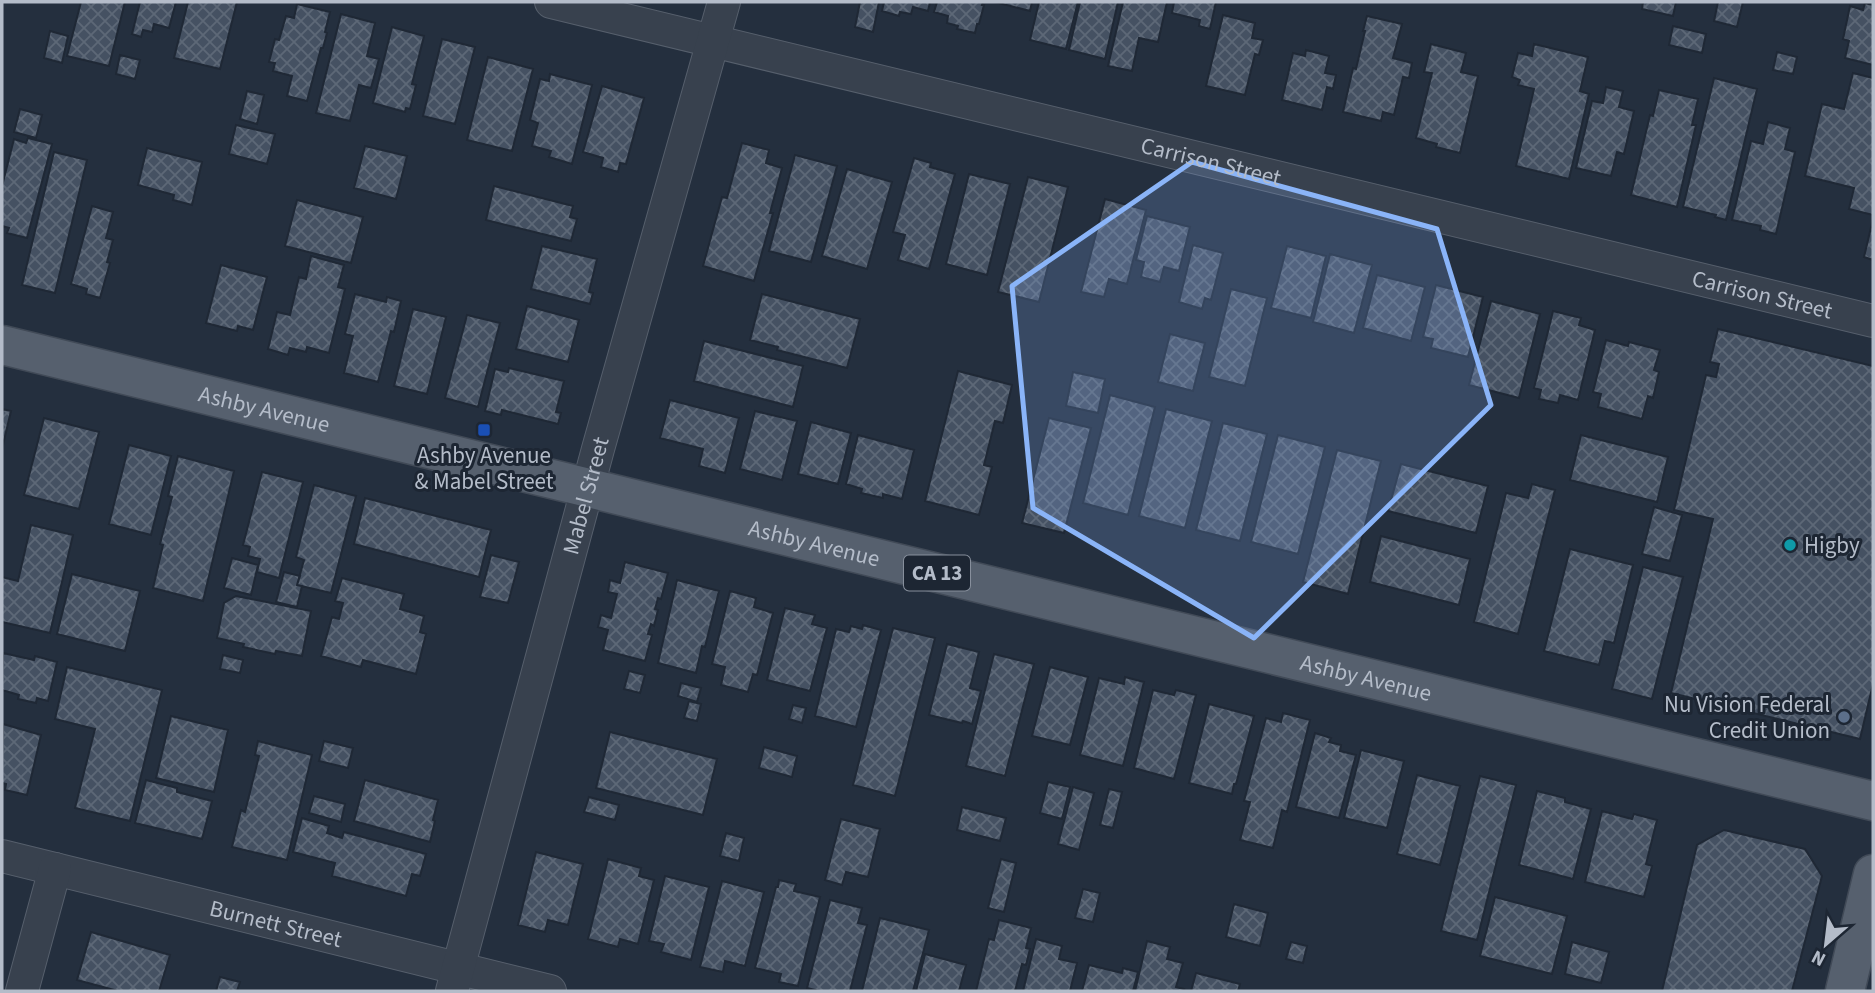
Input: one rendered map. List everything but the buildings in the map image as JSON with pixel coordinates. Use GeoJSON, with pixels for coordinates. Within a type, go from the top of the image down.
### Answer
{"type":"FeatureCollection","features":[{"type":"Feature","properties":{"kind":"main road","name":"Ashby Avenue"},"geometry":{"type":"LineString","coordinates":[[2,345],[1873,800]]}},
{"type":"Feature","properties":{"kind":"main road"},"geometry":{"type":"LineString","coordinates":[[1844,991],[1873,874]]}},
{"type":"Feature","properties":{"kind":"street","name":"Carrison Street"},"geometry":{"type":"LineString","coordinates":[[551,2],[1873,321]]}},
{"type":"Feature","properties":{"kind":"street","name":"Mabel Street"},"geometry":{"type":"LineString","coordinates":[[455,980],[588,488],[724,2]]}},
{"type":"Feature","properties":{"kind":"street","name":"Burnett Street"},"geometry":{"type":"LineString","coordinates":[[2,856],[455,980],[550,991]]}},
{"type":"Feature","properties":{"kind":"street"},"geometry":{"type":"LineString","coordinates":[[22,991],[55,869]]}},
{"type":"Feature","properties":{"kind":"highlighted area"},"geometry":{"type":"Polygon","coordinates":[[[1192,162],[1437,229],[1491,405],[1254,638],[1033,508],[1012,286],[1192,162]]]}},
{"type":"Feature","properties":{"kind":"place","name":"Ashby Avenue & Mabel Street"},"geometry":{"type":"Point","coordinates":[484,430]}},
{"type":"Feature","properties":{"kind":"place","name":"Higby"},"geometry":{"type":"Point","coordinates":[1790,545]}},
{"type":"Feature","properties":{"kind":"place","name":"Nu Vision Federal Credit Union"},"geometry":{"type":"Point","coordinates":[1844,717]}}]}
